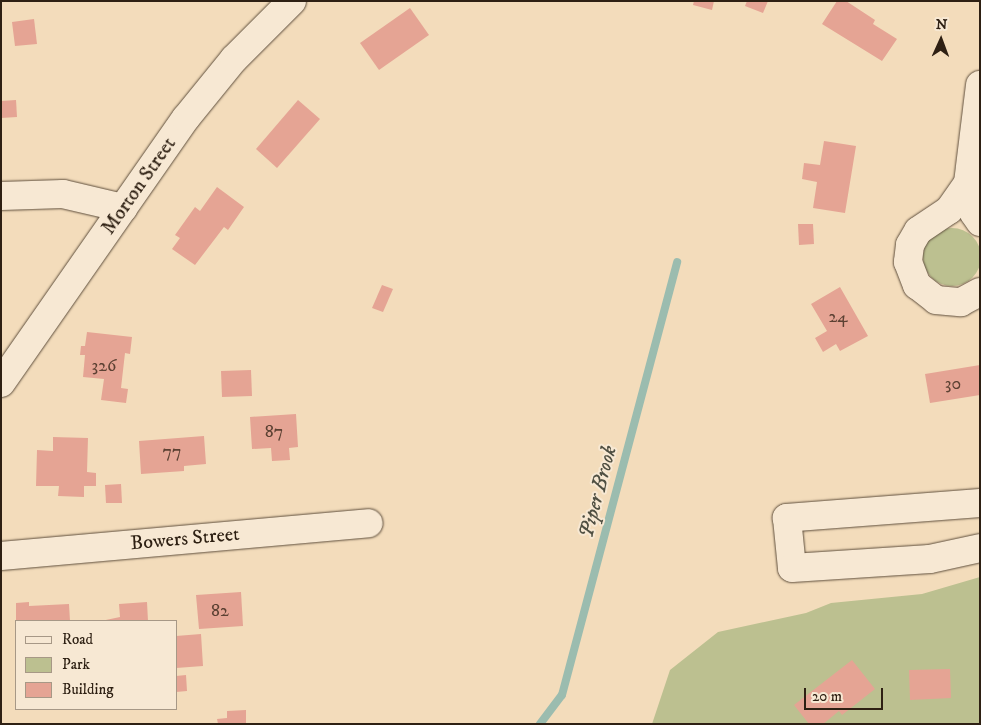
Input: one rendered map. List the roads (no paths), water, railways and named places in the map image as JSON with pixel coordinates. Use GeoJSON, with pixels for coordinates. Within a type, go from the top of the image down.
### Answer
{"type":"FeatureCollection","features":[{"type":"Feature","properties":{"kind":"street","name":"Morton Street"},"geometry":{"type":"LineString","coordinates":[[1,383],[209,88],[259,32],[292,1]]}},
{"type":"Feature","properties":{"kind":"street"},"geometry":{"type":"LineString","coordinates":[[980,85],[968,184],[974,213],[980,222]]}},
{"type":"Feature","properties":{"kind":"street"},"geometry":{"type":"LineString","coordinates":[[968,184],[949,210],[918,231],[910,245],[908,262],[916,285],[936,300],[961,302],[980,292]]}},
{"type":"Feature","properties":{"kind":"street"},"geometry":{"type":"LineString","coordinates":[[1,196],[62,194],[123,208]]}},
{"type":"Feature","properties":{"kind":"street"},"geometry":{"type":"LineString","coordinates":[[980,503],[787,518],[792,568],[930,559],[980,548]]}},
{"type":"Feature","properties":{"kind":"street","name":"Bowers Street"},"geometry":{"type":"LineString","coordinates":[[1,556],[368,523]]}},
{"type":"Feature","properties":{"kind":"waterway","name":"Piper Brook"},"geometry":{"type":"LineString","coordinates":[[540,724],[562,695],[677,262]]}}]}
